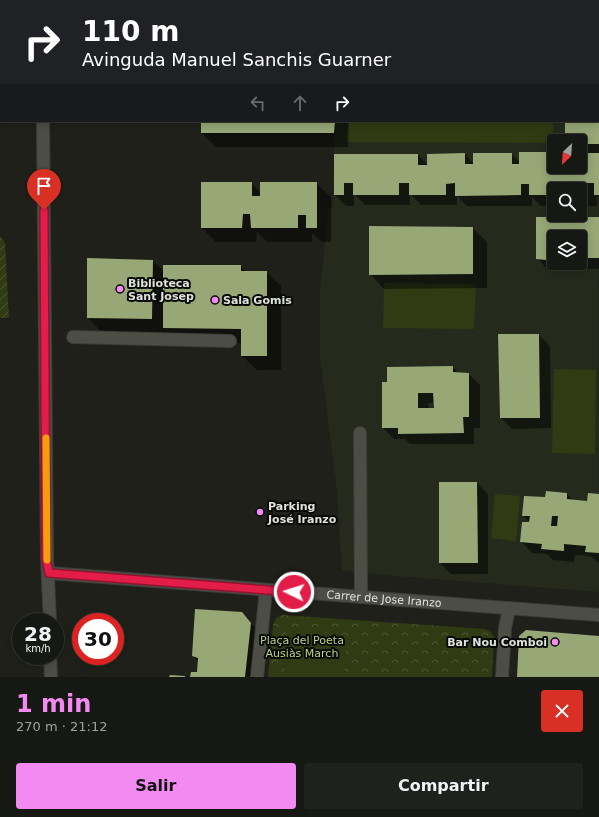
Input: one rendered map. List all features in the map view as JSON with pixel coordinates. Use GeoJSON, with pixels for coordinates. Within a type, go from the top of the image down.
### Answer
{"type":"FeatureCollection","features":[{"type":"Feature","properties":{"kind":"street"},"geometry":{"type":"LineString","coordinates":[[43,122],[46,558],[49,573],[50,613]]}},
{"type":"Feature","properties":{"kind":"street"},"geometry":{"type":"LineString","coordinates":[[73,337],[230,341]]}},
{"type":"Feature","properties":{"kind":"street"},"geometry":{"type":"LineString","coordinates":[[360,433],[361,597]]}},
{"type":"Feature","properties":{"kind":"street","name":"Carrer de Jose Iranzo"},"geometry":{"type":"LineString","coordinates":[[49,573],[599,615]]}},
{"type":"Feature","properties":{"kind":"street"},"geometry":{"type":"LineString","coordinates":[[257,677],[266,590]]}},
{"type":"Feature","properties":{"kind":"street"},"geometry":{"type":"LineString","coordinates":[[502,677],[505,628],[509,608]]}},
{"type":"Feature","properties":{"kind":"street"},"geometry":{"type":"LineString","coordinates":[[50,665],[51,677]]}},
{"type":"Feature","properties":{"kind":"shaded area"},"geometry":{"type":"Polygon","coordinates":[[[335,122],[598,122],[599,592],[382,575],[342,570],[337,491],[320,357],[320,293],[328,210],[333,208],[335,122]]]}},
{"type":"Feature","properties":{"kind":"green space"},"geometry":{"type":"Polygon","coordinates":[[[347,122],[553,122],[553,134],[547,134],[547,143],[347,142],[347,122]]]}},
{"type":"Feature","properties":{"kind":"green space"},"geometry":{"type":"Polygon","coordinates":[[[0,236],[5,243],[9,318],[0,318],[0,236]]]}},
{"type":"Feature","properties":{"kind":"green space"},"geometry":{"type":"Polygon","coordinates":[[[384,283],[476,284],[474,329],[383,328],[384,283]]]}},
{"type":"Feature","properties":{"kind":"green space"},"geometry":{"type":"Polygon","coordinates":[[[554,369],[596,370],[595,454],[552,453],[554,369]]]}},
{"type":"Feature","properties":{"kind":"green space"},"geometry":{"type":"Polygon","coordinates":[[[495,494],[520,496],[516,541],[491,538],[495,494]]]}},
{"type":"Feature","properties":{"kind":"green space","name":"Plaça del Poeta Ausiàs March"},"geometry":{"type":"Polygon","coordinates":[[[282,615],[485,629],[491,632],[494,637],[492,677],[268,677],[273,625],[276,618],[282,615]]]}},
{"type":"Feature","properties":{"kind":"green space"},"geometry":{"type":"Polygon","coordinates":[[[287,630],[347,635],[344,677],[284,677],[287,630]]]}},
{"type":"Feature","properties":{"kind":"building"},"geometry":{"type":"Polygon","coordinates":[[[201,122],[335,122],[334,133],[201,133],[201,122]]]}},
{"type":"Feature","properties":{"kind":"building"},"geometry":{"type":"Polygon","coordinates":[[[565,122],[599,122],[599,144],[587,144],[587,134],[565,134],[565,122]]]}},
{"type":"Feature","properties":{"kind":"building"},"geometry":{"type":"Polygon","coordinates":[[[519,152],[547,152],[547,174],[587,174],[587,153],[599,153],[599,195],[594,195],[594,183],[547,182],[547,195],[529,195],[529,184],[521,184],[521,195],[455,196],[455,183],[446,184],[446,195],[409,195],[409,183],[399,183],[399,195],[353,195],[353,183],[344,183],[344,195],[334,195],[334,154],[418,154],[418,165],[427,165],[427,154],[465,153],[465,164],[473,164],[473,153],[512,153],[512,164],[519,164],[519,152]]]}},
{"type":"Feature","properties":{"kind":"building"},"geometry":{"type":"Polygon","coordinates":[[[201,182],[252,182],[252,196],[260,196],[260,182],[317,182],[317,228],[306,228],[306,215],[298,215],[298,228],[251,228],[250,214],[243,214],[242,228],[201,228],[201,182]]]}},
{"type":"Feature","properties":{"kind":"building"},"geometry":{"type":"Polygon","coordinates":[[[536,217],[547,217],[547,222],[587,222],[587,217],[599,217],[599,258],[587,258],[587,230],[547,230],[546,260],[536,259],[536,217]]]}},
{"type":"Feature","properties":{"kind":"building"},"geometry":{"type":"Polygon","coordinates":[[[369,226],[473,227],[473,274],[369,275],[369,226]]]}},
{"type":"Feature","properties":{"kind":"building","name":"Biblioteca Sant Josep"},"geometry":{"type":"Polygon","coordinates":[[[87,258],[153,260],[152,319],[87,318],[87,258]]]}},
{"type":"Feature","properties":{"kind":"building","name":"Sala Gomis"},"geometry":{"type":"Polygon","coordinates":[[[163,265],[241,265],[241,271],[267,271],[267,356],[241,356],[241,329],[163,328],[163,265]]]}},
{"type":"Feature","properties":{"kind":"building"},"geometry":{"type":"Polygon","coordinates":[[[498,334],[539,334],[540,418],[500,418],[498,334]]]}},
{"type":"Feature","properties":{"kind":"building"},"geometry":{"type":"Polygon","coordinates":[[[453,366],[453,372],[469,373],[469,417],[463,417],[464,433],[398,434],[398,428],[382,428],[382,382],[387,382],[387,367],[453,366]],[[418,393],[418,408],[434,408],[433,393],[418,393]]]}},
{"type":"Feature","properties":{"kind":"building"},"geometry":{"type":"Polygon","coordinates":[[[439,482],[477,482],[478,563],[439,563],[439,482]]]}},
{"type":"Feature","properties":{"kind":"building"},"geometry":{"type":"Polygon","coordinates":[[[546,491],[567,493],[567,499],[587,501],[588,493],[599,494],[599,553],[585,552],[586,546],[564,544],[564,551],[541,549],[542,544],[520,542],[522,522],[529,522],[530,516],[522,516],[524,496],[545,497],[546,491]],[[552,516],[551,526],[557,526],[558,516],[552,516]]]}},
{"type":"Feature","properties":{"kind":"building"},"geometry":{"type":"Polygon","coordinates":[[[195,609],[242,612],[251,623],[245,677],[190,677],[191,672],[197,672],[198,658],[192,656],[195,609]]]}},
{"type":"Feature","properties":{"kind":"building"},"geometry":{"type":"Polygon","coordinates":[[[526,630],[599,636],[599,677],[517,677],[519,636],[526,630]]]}},
{"type":"Feature","properties":{"kind":"building"},"geometry":{"type":"Polygon","coordinates":[[[170,675],[185,676],[185,677],[169,677],[170,675]]]}},
{"type":"Feature","properties":{"kind":"slow traffic"},"geometry":{"type":"LineString","coordinates":[[46,438],[47,560]]}},
{"type":"Feature","properties":{"kind":"place","name":"Biblioteca Sant Josep"},"geometry":{"type":"Point","coordinates":[120,289]}},
{"type":"Feature","properties":{"kind":"place","name":"Sala Gomis"},"geometry":{"type":"Point","coordinates":[215,300]}},
{"type":"Feature","properties":{"kind":"place","name":"Parking José Iranzo"},"geometry":{"type":"Point","coordinates":[260,512]}},
{"type":"Feature","properties":{"kind":"place","name":"Bar Nou Comboi"},"geometry":{"type":"Point","coordinates":[555,642]}},
{"type":"Feature","properties":{"kind":"route"},"geometry":{"type":"LineString","coordinates":[[44,210],[46,558],[49,573],[294,592]]}}]}
